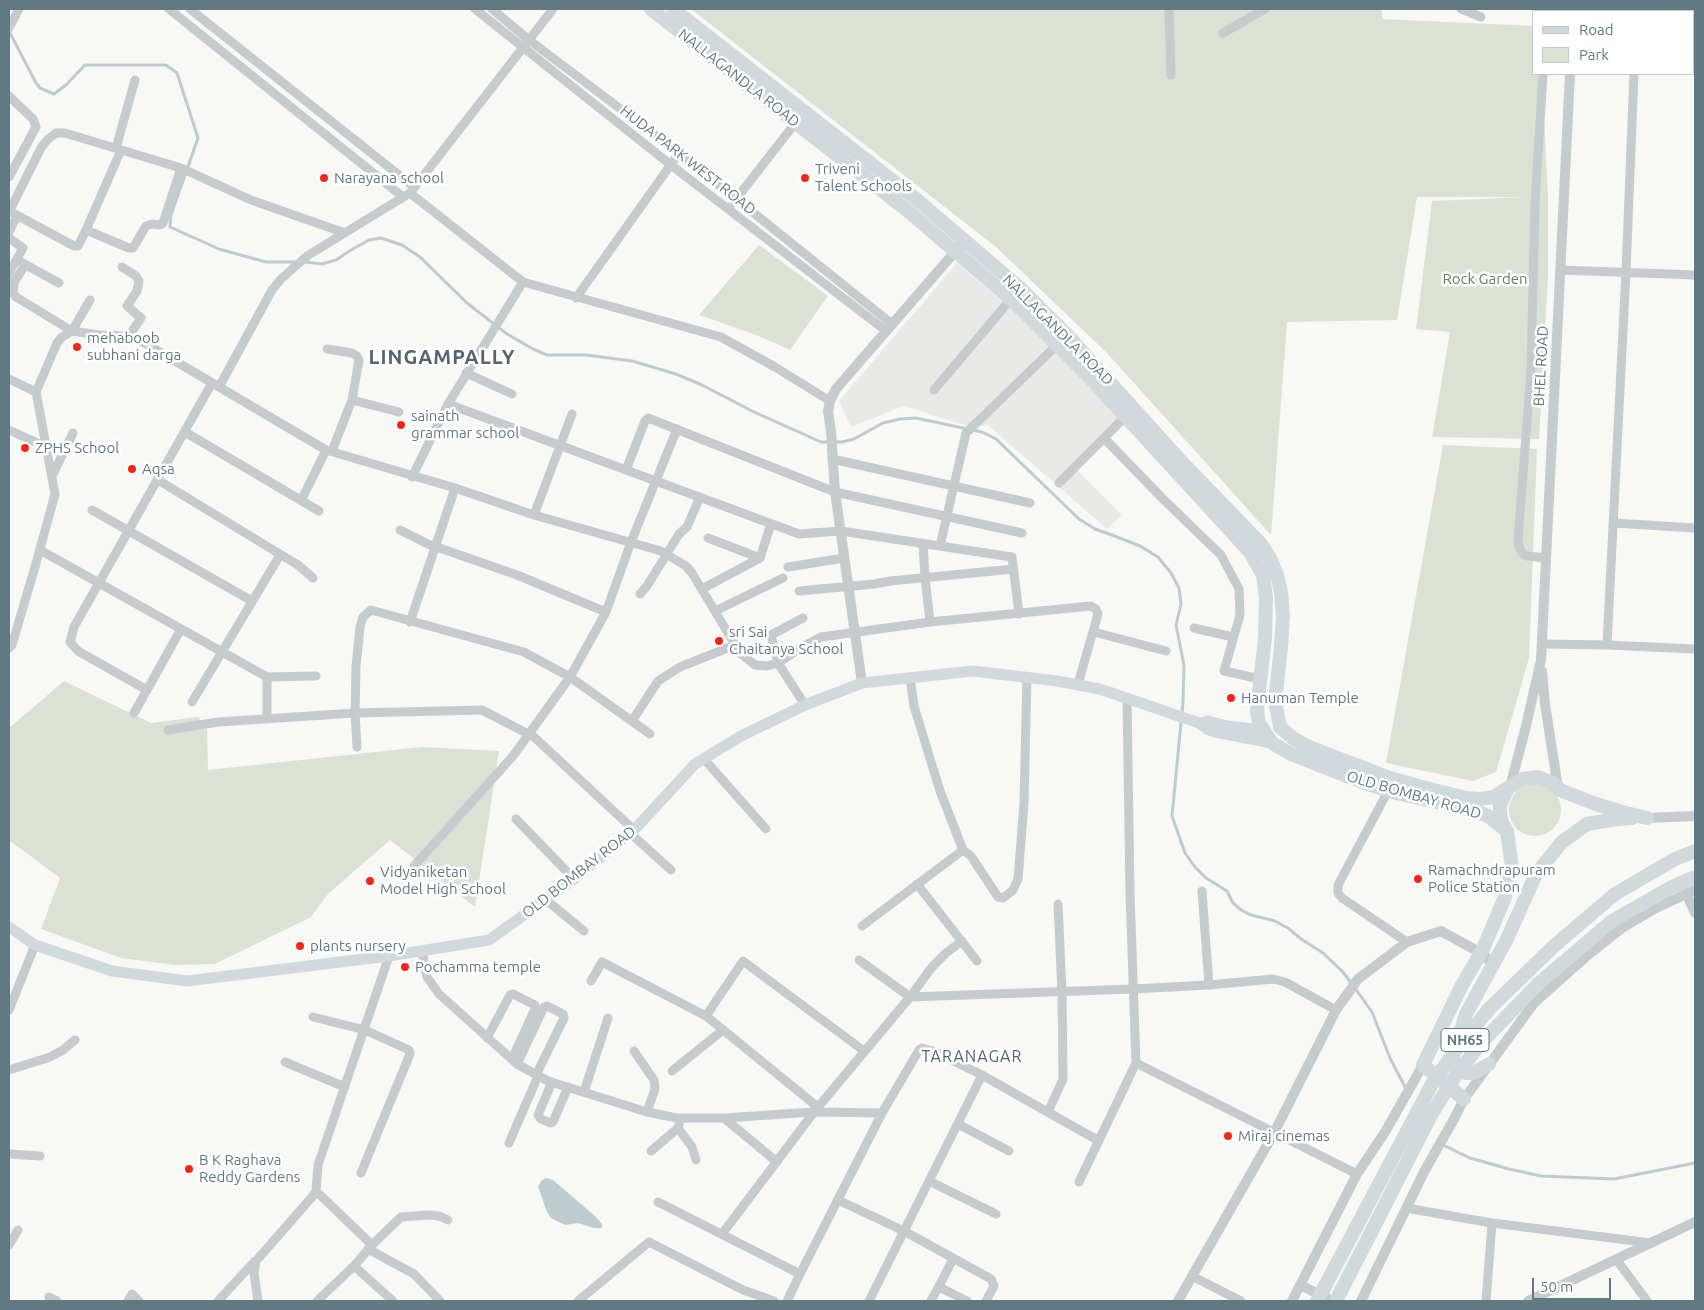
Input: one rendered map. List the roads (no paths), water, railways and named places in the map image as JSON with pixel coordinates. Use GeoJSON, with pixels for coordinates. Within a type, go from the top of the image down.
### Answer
{"type":"FeatureCollection","features":[{"type":"Feature","properties":{"kind":"main road","name":"NALLAGANDLA ROAD"},"geometry":{"type":"LineString","coordinates":[[651,9],[796,122],[956,251],[1011,299],[1256,548],[1270,558],[1281,592],[1283,616],[1275,701],[1280,727],[1294,739]]}},
{"type":"Feature","properties":{"kind":"main road","name":"NALLAGANDLA ROAD"},"geometry":{"type":"LineString","coordinates":[[673,9],[909,193],[1020,288],[1067,335],[1256,548],[1263,575],[1266,598],[1265,637],[1257,711],[1258,722],[1263,730]]}},
{"type":"Feature","properties":{"kind":"main road","name":"OLD BOMBAY ROAD"},"geometry":{"type":"LineString","coordinates":[[9,927],[36,945],[112,971],[187,980],[422,952],[489,940],[574,880],[632,831],[695,764],[741,736],[805,705],[862,682],[973,671],[1027,677],[1078,684],[1127,698],[1194,721]]}},
{"type":"Feature","properties":{"kind":"main road"},"geometry":{"type":"LineString","coordinates":[[1194,721],[1208,721],[1263,730],[1272,743]]}},
{"type":"Feature","properties":{"kind":"main road"},"geometry":{"type":"LineString","coordinates":[[1194,721],[1215,732],[1272,743]]}},
{"type":"Feature","properties":{"kind":"main road","name":"OLD BOMBAY ROAD"},"geometry":{"type":"LineString","coordinates":[[1294,739],[1309,747],[1390,778],[1466,798],[1494,797],[1523,779],[1538,777],[1593,803],[1647,818]]}},
{"type":"Feature","properties":{"kind":"main road","name":"OLD BOMBAY ROAD"},"geometry":{"type":"LineString","coordinates":[[1272,743],[1291,754],[1362,782],[1475,811],[1488,816],[1507,831]]}},
{"type":"Feature","properties":{"kind":"main road"},"geometry":{"type":"LineString","coordinates":[[1464,1099],[1423,1065],[1498,917],[1511,878],[1512,867],[1507,831],[1502,823],[1500,814],[1500,805],[1509,788]]}},
{"type":"Feature","properties":{"kind":"main road"},"geometry":{"type":"LineString","coordinates":[[1489,1064],[1473,1072],[1466,1073],[1459,1070],[1454,1062],[1453,1055],[1466,1014],[1507,939],[1536,874],[1562,842],[1587,824],[1617,819],[1647,818]]}},
{"type":"Feature","properties":{"kind":"main road","name":"NH65"},"geometry":{"type":"LineString","coordinates":[[1317,1301],[1432,1084],[1458,1047],[1490,1008],[1554,946],[1615,894],[1675,860],[1695,851]]}},
{"type":"Feature","properties":{"kind":"main road","name":"NH65"},"geometry":{"type":"LineString","coordinates":[[1334,1301],[1431,1114],[1454,1078],[1475,1051],[1538,984],[1589,939],[1612,921],[1670,888],[1695,877]]}},
{"type":"Feature","properties":{"kind":"main road"},"geometry":{"type":"LineString","coordinates":[[1445,1020],[1472,1003]]}},
{"type":"Feature","properties":{"kind":"street"},"geometry":{"type":"LineString","coordinates":[[11,25],[19,9]]}},
{"type":"Feature","properties":{"kind":"street"},"geometry":{"type":"LineString","coordinates":[[169,9],[409,192],[523,282],[721,338],[776,366],[830,401]]}},
{"type":"Feature","properties":{"kind":"street"},"geometry":{"type":"LineString","coordinates":[[190,9],[409,192]]}},
{"type":"Feature","properties":{"kind":"street","name":"HUDA PARK WEST ROAD"},"geometry":{"type":"LineString","coordinates":[[476,9],[671,165],[889,328]]}},
{"type":"Feature","properties":{"kind":"street","name":"HUDA PARK WEST ROAD"},"geometry":{"type":"LineString","coordinates":[[492,9],[529,40],[737,199],[889,328]]}},
{"type":"Feature","properties":{"kind":"street"},"geometry":{"type":"LineString","coordinates":[[147,690],[78,651],[70,642],[74,627],[185,432],[272,290],[307,256],[345,234],[409,192],[553,9]]}},
{"type":"Feature","properties":{"kind":"street"},"geometry":{"type":"LineString","coordinates":[[1169,9],[1171,74]]}},
{"type":"Feature","properties":{"kind":"street"},"geometry":{"type":"LineString","coordinates":[[1223,33],[1265,9]]}},
{"type":"Feature","properties":{"kind":"street"},"geometry":{"type":"LineString","coordinates":[[1461,9],[1481,17]]}},
{"type":"Feature","properties":{"kind":"street"},"geometry":{"type":"LineString","coordinates":[[1543,75],[1535,203],[1531,370],[1518,539],[1519,548],[1522,553],[1527,556],[1546,558]]}},
{"type":"Feature","properties":{"kind":"street","name":"BHEL ROAD"},"geometry":{"type":"LineString","coordinates":[[1541,660],[1570,75]]}},
{"type":"Feature","properties":{"kind":"street"},"geometry":{"type":"LineString","coordinates":[[1607,645],[1634,75]]}},
{"type":"Feature","properties":{"kind":"street"},"geometry":{"type":"LineString","coordinates":[[12,213],[76,246],[80,244],[119,149],[135,80]]}},
{"type":"Feature","properties":{"kind":"street"},"geometry":{"type":"LineString","coordinates":[[9,96],[33,120],[36,127],[9,177]]}},
{"type":"Feature","properties":{"kind":"street"},"geometry":{"type":"LineString","coordinates":[[729,209],[796,122]]}},
{"type":"Feature","properties":{"kind":"street"},"geometry":{"type":"LineString","coordinates":[[9,232],[12,213],[41,148],[56,133],[65,133],[181,168],[251,200],[345,234]]}},
{"type":"Feature","properties":{"kind":"street"},"geometry":{"type":"LineString","coordinates":[[576,298],[679,153]]}},
{"type":"Feature","properties":{"kind":"street"},"geometry":{"type":"LineString","coordinates":[[86,230],[132,249],[146,226],[163,223],[181,168]]}},
{"type":"Feature","properties":{"kind":"street"},"geometry":{"type":"LineString","coordinates":[[9,238],[23,248],[9,273]]}},
{"type":"Feature","properties":{"kind":"street"},"geometry":{"type":"LineString","coordinates":[[862,682],[835,492],[828,411],[830,401],[836,389],[965,239]]}},
{"type":"Feature","properties":{"kind":"street"},"geometry":{"type":"LineString","coordinates":[[17,260],[59,283]]}},
{"type":"Feature","properties":{"kind":"street"},"geometry":{"type":"LineString","coordinates":[[25,265],[11,282],[15,288],[14,293],[16,297],[72,331],[136,338],[329,451],[455,488],[534,515],[661,551],[686,566],[692,573],[740,653],[755,665],[767,666],[778,663],[821,637],[930,622],[1091,606],[1096,609],[1098,614],[1078,684]]}},
{"type":"Feature","properties":{"kind":"street"},"geometry":{"type":"LineString","coordinates":[[122,267],[136,276],[139,281],[137,291],[126,306],[141,318],[129,336]]}},
{"type":"Feature","properties":{"kind":"street"},"geometry":{"type":"LineString","coordinates":[[1561,270],[1695,275]]}},
{"type":"Feature","properties":{"kind":"street"},"geometry":{"type":"LineString","coordinates":[[412,476],[448,404],[523,282]]}},
{"type":"Feature","properties":{"kind":"street"},"geometry":{"type":"LineString","coordinates":[[934,390],[1011,299]]}},
{"type":"Feature","properties":{"kind":"street"},"geometry":{"type":"LineString","coordinates":[[9,648],[12,646],[55,494],[36,392],[57,343],[62,336],[72,331],[90,300]]}},
{"type":"Feature","properties":{"kind":"street"},"geometry":{"type":"LineString","coordinates":[[940,546],[966,433],[1057,345]]}},
{"type":"Feature","properties":{"kind":"street"},"geometry":{"type":"LineString","coordinates":[[301,501],[329,451],[352,400],[359,360],[352,353],[327,349]]}},
{"type":"Feature","properties":{"kind":"street"},"geometry":{"type":"LineString","coordinates":[[466,373],[512,394]]}},
{"type":"Feature","properties":{"kind":"street"},"geometry":{"type":"LineString","coordinates":[[9,380],[36,392]]}},
{"type":"Feature","properties":{"kind":"street"},"geometry":{"type":"LineString","coordinates":[[352,400],[399,412]]}},
{"type":"Feature","properties":{"kind":"street"},"geometry":{"type":"LineString","coordinates":[[448,404],[799,534],[841,531],[1012,557],[1019,614]]}},
{"type":"Feature","properties":{"kind":"street"},"geometry":{"type":"LineString","coordinates":[[534,515],[572,414]]}},
{"type":"Feature","properties":{"kind":"street"},"geometry":{"type":"LineString","coordinates":[[1058,483],[1126,417]]}},
{"type":"Feature","properties":{"kind":"street"},"geometry":{"type":"LineString","coordinates":[[626,470],[647,418],[835,492],[1022,533]]}},
{"type":"Feature","properties":{"kind":"street"},"geometry":{"type":"LineString","coordinates":[[414,866],[513,756],[570,677],[606,612],[677,429]]}},
{"type":"Feature","properties":{"kind":"street"},"geometry":{"type":"LineString","coordinates":[[9,430],[46,447]]}},
{"type":"Feature","properties":{"kind":"street"},"geometry":{"type":"LineString","coordinates":[[185,432],[319,511]]}},
{"type":"Feature","properties":{"kind":"street"},"geometry":{"type":"LineString","coordinates":[[52,476],[73,433]]}},
{"type":"Feature","properties":{"kind":"street"},"geometry":{"type":"LineString","coordinates":[[1104,438],[1221,555],[1238,589],[1240,615],[1224,671],[1260,679]]}},
{"type":"Feature","properties":{"kind":"street"},"geometry":{"type":"LineString","coordinates":[[832,456],[1030,503]]}},
{"type":"Feature","properties":{"kind":"street"},"geometry":{"type":"LineString","coordinates":[[158,480],[298,565],[313,578]]}},
{"type":"Feature","properties":{"kind":"street"},"geometry":{"type":"LineString","coordinates":[[410,622],[455,488]]}},
{"type":"Feature","properties":{"kind":"street"},"geometry":{"type":"LineString","coordinates":[[640,594],[686,526],[700,497]]}},
{"type":"Feature","properties":{"kind":"street"},"geometry":{"type":"LineString","coordinates":[[92,510],[252,601]]}},
{"type":"Feature","properties":{"kind":"street"},"geometry":{"type":"LineString","coordinates":[[1614,523],[1695,528]]}},
{"type":"Feature","properties":{"kind":"street"},"geometry":{"type":"LineString","coordinates":[[702,588],[760,558],[771,524]]}},
{"type":"Feature","properties":{"kind":"street"},"geometry":{"type":"LineString","coordinates":[[400,530],[414,538],[517,576],[606,612]]}},
{"type":"Feature","properties":{"kind":"street"},"geometry":{"type":"LineString","coordinates":[[708,538],[760,558]]}},
{"type":"Feature","properties":{"kind":"street"},"geometry":{"type":"LineString","coordinates":[[924,544],[925,577],[930,622]]}},
{"type":"Feature","properties":{"kind":"street"},"geometry":{"type":"LineString","coordinates":[[40,550],[267,677],[316,676]]}},
{"type":"Feature","properties":{"kind":"street"},"geometry":{"type":"LineString","coordinates":[[192,702],[280,554]]}},
{"type":"Feature","properties":{"kind":"street"},"geometry":{"type":"LineString","coordinates":[[788,567],[844,558]]}},
{"type":"Feature","properties":{"kind":"street"},"geometry":{"type":"LineString","coordinates":[[799,591],[1014,569]]}},
{"type":"Feature","properties":{"kind":"street"},"geometry":{"type":"LineString","coordinates":[[715,610],[782,578]]}},
{"type":"Feature","properties":{"kind":"street"},"geometry":{"type":"LineString","coordinates":[[357,747],[355,713],[356,666],[360,627],[364,617],[371,610],[524,652],[570,677],[650,734]]}},
{"type":"Feature","properties":{"kind":"street"},"geometry":{"type":"LineString","coordinates":[[803,618],[771,635],[778,663],[805,705]]}},
{"type":"Feature","properties":{"kind":"street"},"geometry":{"type":"LineString","coordinates":[[1194,628],[1233,637]]}},
{"type":"Feature","properties":{"kind":"street"},"geometry":{"type":"LineString","coordinates":[[134,713],[181,630]]}},
{"type":"Feature","properties":{"kind":"street"},"geometry":{"type":"LineString","coordinates":[[1094,632],[1166,651]]}},
{"type":"Feature","properties":{"kind":"street"},"geometry":{"type":"LineString","coordinates":[[1542,644],[1695,649]]}},
{"type":"Feature","properties":{"kind":"street"},"geometry":{"type":"LineString","coordinates":[[632,721],[658,681],[680,667],[735,645]]}},
{"type":"Feature","properties":{"kind":"street"},"geometry":{"type":"LineString","coordinates":[[1509,788],[1541,660]]}},
{"type":"Feature","properties":{"kind":"street"},"geometry":{"type":"LineString","coordinates":[[1541,660],[1545,704],[1558,788]]}},
{"type":"Feature","properties":{"kind":"street"},"geometry":{"type":"LineString","coordinates":[[266,719],[267,677]]}},
{"type":"Feature","properties":{"kind":"street"},"geometry":{"type":"LineString","coordinates":[[910,678],[914,706],[940,791],[963,850],[972,856],[998,897],[1003,898],[1013,890],[1018,879],[1024,803],[1027,677]]}},
{"type":"Feature","properties":{"kind":"street"},"geometry":{"type":"LineString","coordinates":[[1079,1182],[1136,1063],[1127,698]]}},
{"type":"Feature","properties":{"kind":"street"},"geometry":{"type":"LineString","coordinates":[[168,730],[218,722],[355,713],[482,710],[534,738],[671,870]]}},
{"type":"Feature","properties":{"kind":"street"},"geometry":{"type":"LineString","coordinates":[[704,759],[766,829]]}},
{"type":"Feature","properties":{"kind":"street"},"geometry":{"type":"LineString","coordinates":[[1388,790],[1338,885],[1338,893],[1342,898],[1407,942]]}},
{"type":"Feature","properties":{"kind":"street"},"geometry":{"type":"LineString","coordinates":[[1647,818],[1695,816]]}},
{"type":"Feature","properties":{"kind":"street"},"geometry":{"type":"LineString","coordinates":[[516,819],[574,880]]}},
{"type":"Feature","properties":{"kind":"street"},"geometry":{"type":"LineString","coordinates":[[862,926],[963,850]]}},
{"type":"Feature","properties":{"kind":"street"},"geometry":{"type":"LineString","coordinates":[[917,884],[978,961]]}},
{"type":"Feature","properties":{"kind":"street"},"geometry":{"type":"LineString","coordinates":[[1202,891],[1209,985]]}},
{"type":"Feature","properties":{"kind":"street"},"geometry":{"type":"LineString","coordinates":[[1361,1301],[1406,1208],[1464,1099],[1534,1003],[1589,954],[1622,928],[1656,908],[1691,891],[1695,913]]}},
{"type":"Feature","properties":{"kind":"street"},"geometry":{"type":"LineString","coordinates":[[546,900],[584,931]]}},
{"type":"Feature","properties":{"kind":"street"},"geometry":{"type":"LineString","coordinates":[[1048,1112],[1063,1079],[1058,904]]}},
{"type":"Feature","properties":{"kind":"street"},"geometry":{"type":"LineString","coordinates":[[1178,1301],[1274,1133],[1338,1007],[1358,979],[1407,942],[1441,931],[1481,953],[1494,964]]}},
{"type":"Feature","properties":{"kind":"street"},"geometry":{"type":"LineString","coordinates":[[722,1234],[816,1110],[910,997],[932,967],[962,941]]}},
{"type":"Feature","properties":{"kind":"street"},"geometry":{"type":"LineString","coordinates":[[9,1010],[36,945]]}},
{"type":"Feature","properties":{"kind":"street"},"geometry":{"type":"LineString","coordinates":[[422,952],[427,977],[439,994],[514,1062],[537,1076],[568,1088],[680,1123],[816,1110],[882,1112]]}},
{"type":"Feature","properties":{"kind":"street"},"geometry":{"type":"LineString","coordinates":[[218,1301],[256,1261],[316,1190],[318,1165],[389,956]]}},
{"type":"Feature","properties":{"kind":"street"},"geometry":{"type":"LineString","coordinates":[[859,960],[910,997],[1133,989],[1273,979],[1285,982],[1338,1007]]}},
{"type":"Feature","properties":{"kind":"street"},"geometry":{"type":"LineString","coordinates":[[706,1016],[743,961],[864,1051]]}},
{"type":"Feature","properties":{"kind":"street"},"geometry":{"type":"LineString","coordinates":[[591,981],[602,962],[706,1016],[816,1110]]}},
{"type":"Feature","properties":{"kind":"street"},"geometry":{"type":"LineString","coordinates":[[487,1038],[510,995],[513,994],[535,1005],[514,1062]]}},
{"type":"Feature","properties":{"kind":"street"},"geometry":{"type":"LineString","coordinates":[[509,1144],[537,1076],[564,1018],[563,1014],[547,1006],[544,1007],[514,1062]]}},
{"type":"Feature","properties":{"kind":"street"},"geometry":{"type":"LineString","coordinates":[[312,1017],[365,1030],[409,1050],[410,1054],[361,1173]]}},
{"type":"Feature","properties":{"kind":"street"},"geometry":{"type":"LineString","coordinates":[[584,1092],[608,1018]]}},
{"type":"Feature","properties":{"kind":"street"},"geometry":{"type":"LineString","coordinates":[[672,1071],[723,1030]]}},
{"type":"Feature","properties":{"kind":"street"},"geometry":{"type":"LineString","coordinates":[[9,1070],[50,1058],[75,1040]]}},
{"type":"Feature","properties":{"kind":"street"},"geometry":{"type":"LineString","coordinates":[[787,1301],[882,1112],[922,1048],[933,1051],[982,1075],[1099,1141]]}},
{"type":"Feature","properties":{"kind":"street"},"geometry":{"type":"LineString","coordinates":[[634,1051],[654,1080],[655,1089],[647,1112]]}},
{"type":"Feature","properties":{"kind":"street"},"geometry":{"type":"LineString","coordinates":[[285,1062],[345,1087]]}},
{"type":"Feature","properties":{"kind":"street"},"geometry":{"type":"LineString","coordinates":[[1136,1063],[1357,1174]]}},
{"type":"Feature","properties":{"kind":"street"},"geometry":{"type":"LineString","coordinates":[[1292,1301],[1357,1174],[1385,1132],[1423,1065]]}},
{"type":"Feature","properties":{"kind":"street"},"geometry":{"type":"LineString","coordinates":[[869,1301],[982,1075]]}},
{"type":"Feature","properties":{"kind":"street"},"geometry":{"type":"LineString","coordinates":[[552,1082],[538,1116],[541,1119],[553,1122],[568,1088]]}},
{"type":"Feature","properties":{"kind":"street"},"geometry":{"type":"LineString","coordinates":[[724,1118],[777,1162]]}},
{"type":"Feature","properties":{"kind":"street"},"geometry":{"type":"LineString","coordinates":[[651,1151],[680,1123]]}},
{"type":"Feature","properties":{"kind":"street"},"geometry":{"type":"LineString","coordinates":[[680,1123],[696,1160]]}},
{"type":"Feature","properties":{"kind":"street"},"geometry":{"type":"LineString","coordinates":[[958,1124],[1009,1151]]}},
{"type":"Feature","properties":{"kind":"street"},"geometry":{"type":"LineString","coordinates":[[9,1154],[40,1156]]}},
{"type":"Feature","properties":{"kind":"street"},"geometry":{"type":"LineString","coordinates":[[929,1181],[996,1214]]}},
{"type":"Feature","properties":{"kind":"street"},"geometry":{"type":"LineString","coordinates":[[316,1190],[370,1247],[414,1274],[440,1301]]}},
{"type":"Feature","properties":{"kind":"street"},"geometry":{"type":"LineString","coordinates":[[838,1200],[904,1231],[993,1281],[993,1288],[986,1301]]}},
{"type":"Feature","properties":{"kind":"street"},"geometry":{"type":"LineString","coordinates":[[658,1202],[800,1274]]}},
{"type":"Feature","properties":{"kind":"street"},"geometry":{"type":"LineString","coordinates":[[1406,1208],[1492,1223],[1651,1243]]}},
{"type":"Feature","properties":{"kind":"street"},"geometry":{"type":"LineString","coordinates":[[318,1301],[401,1217],[428,1215],[439,1216],[448,1220]]}},
{"type":"Feature","properties":{"kind":"street"},"geometry":{"type":"LineString","coordinates":[[1528,1301],[1695,1222]]}},
{"type":"Feature","properties":{"kind":"street"},"geometry":{"type":"LineString","coordinates":[[1486,1301],[1492,1223]]}},
{"type":"Feature","properties":{"kind":"street"},"geometry":{"type":"LineString","coordinates":[[9,1245],[18,1230]]}},
{"type":"Feature","properties":{"kind":"street"},"geometry":{"type":"LineString","coordinates":[[578,1301],[649,1242],[743,1290],[774,1301]]}},
{"type":"Feature","properties":{"kind":"street"},"geometry":{"type":"LineString","coordinates":[[953,1259],[936,1293],[967,1301]]}},
{"type":"Feature","properties":{"kind":"street"},"geometry":{"type":"LineString","coordinates":[[1616,1259],[1647,1301]]}},
{"type":"Feature","properties":{"kind":"street"},"geometry":{"type":"LineString","coordinates":[[256,1261],[254,1273],[258,1301]]}},
{"type":"Feature","properties":{"kind":"street"},"geometry":{"type":"LineString","coordinates":[[354,1266],[393,1301]]}},
{"type":"Feature","properties":{"kind":"street"},"geometry":{"type":"LineString","coordinates":[[1192,1276],[1241,1301]]}},
{"type":"Feature","properties":{"kind":"street"},"geometry":{"type":"LineString","coordinates":[[1300,1285],[1334,1301]]}},
{"type":"Feature","properties":{"kind":"street"},"geometry":{"type":"LineString","coordinates":[[128,1301],[132,1294],[139,1301]]}},
{"type":"Feature","properties":{"kind":"waterway"},"geometry":{"type":"LineString","coordinates":[[9,31],[36,83],[40,88],[54,94],[66,85],[85,65],[166,65],[177,73],[198,138],[171,215],[170,227],[219,249],[266,262],[296,262]]}},
{"type":"Feature","properties":{"kind":"waterway"},"geometry":{"type":"LineString","coordinates":[[305,262],[322,264],[336,260],[369,240],[381,238],[402,245],[420,257],[467,303],[507,334],[533,349],[547,355],[586,355],[632,361],[676,374],[821,442],[842,442],[854,439],[883,423],[916,418],[982,432],[996,439],[1079,519],[1095,529],[1140,546],[1158,557],[1171,573],[1179,588],[1181,604],[1176,625],[1184,665],[1183,702],[1172,816],[1185,853],[1206,878],[1227,891],[1233,903],[1241,910],[1251,915],[1275,921],[1288,928],[1323,953],[1343,972],[1351,983]]}},
{"type":"Feature","properties":{"kind":"waterway"},"geometry":{"type":"LineString","coordinates":[[1355,988],[1372,1012],[1390,1058],[1405,1087]]}},
{"type":"Feature","properties":{"kind":"waterway"},"geometry":{"type":"LineString","coordinates":[[1441,1144],[1470,1158],[1541,1176],[1614,1179],[1695,1163]]}},
{"type":"Feature","properties":{"kind":"place","name":"Narayana school"},"geometry":{"type":"Point","coordinates":[324,178]}},
{"type":"Feature","properties":{"kind":"place","name":"Triveni Talent Schools"},"geometry":{"type":"Point","coordinates":[805,178]}},
{"type":"Feature","properties":{"kind":"place","name":"mehaboob subhani darga"},"geometry":{"type":"Point","coordinates":[77,347]}},
{"type":"Feature","properties":{"kind":"place","name":"sainath grammar school"},"geometry":{"type":"Point","coordinates":[401,425]}},
{"type":"Feature","properties":{"kind":"place","name":"ZPHS School"},"geometry":{"type":"Point","coordinates":[25,448]}},
{"type":"Feature","properties":{"kind":"place","name":"Aqsa"},"geometry":{"type":"Point","coordinates":[132,469]}},
{"type":"Feature","properties":{"kind":"place","name":"sri Sai Chaitanya School"},"geometry":{"type":"Point","coordinates":[719,641]}},
{"type":"Feature","properties":{"kind":"place","name":"Hanuman Temple"},"geometry":{"type":"Point","coordinates":[1231,698]}},
{"type":"Feature","properties":{"kind":"place","name":"Ramachndrapuram Police Station"},"geometry":{"type":"Point","coordinates":[1418,879]}},
{"type":"Feature","properties":{"kind":"place","name":"Vidyaniketan Model High School"},"geometry":{"type":"Point","coordinates":[370,881]}},
{"type":"Feature","properties":{"kind":"place","name":"plants nursery"},"geometry":{"type":"Point","coordinates":[300,946]}},
{"type":"Feature","properties":{"kind":"place","name":"Pochamma temple"},"geometry":{"type":"Point","coordinates":[405,967]}},
{"type":"Feature","properties":{"kind":"place","name":"Miraj cinemas"},"geometry":{"type":"Point","coordinates":[1228,1136]}},
{"type":"Feature","properties":{"kind":"place","name":"B K Raghava Reddy Gardens"},"geometry":{"type":"Point","coordinates":[189,1169]}},
{"type":"Feature","properties":{"kind":"district","name":"LINGAMPALLY"},"geometry":{"type":"Point","coordinates":[442,357]}},
{"type":"Feature","properties":{"kind":"district","name":"TARANAGAR"},"geometry":{"type":"Point","coordinates":[972,1057]}},
{"type":"Feature","properties":{"kind":"park label","name":"Rock Garden"},"geometry":{"type":"Point","coordinates":[1485,279]}}]}
